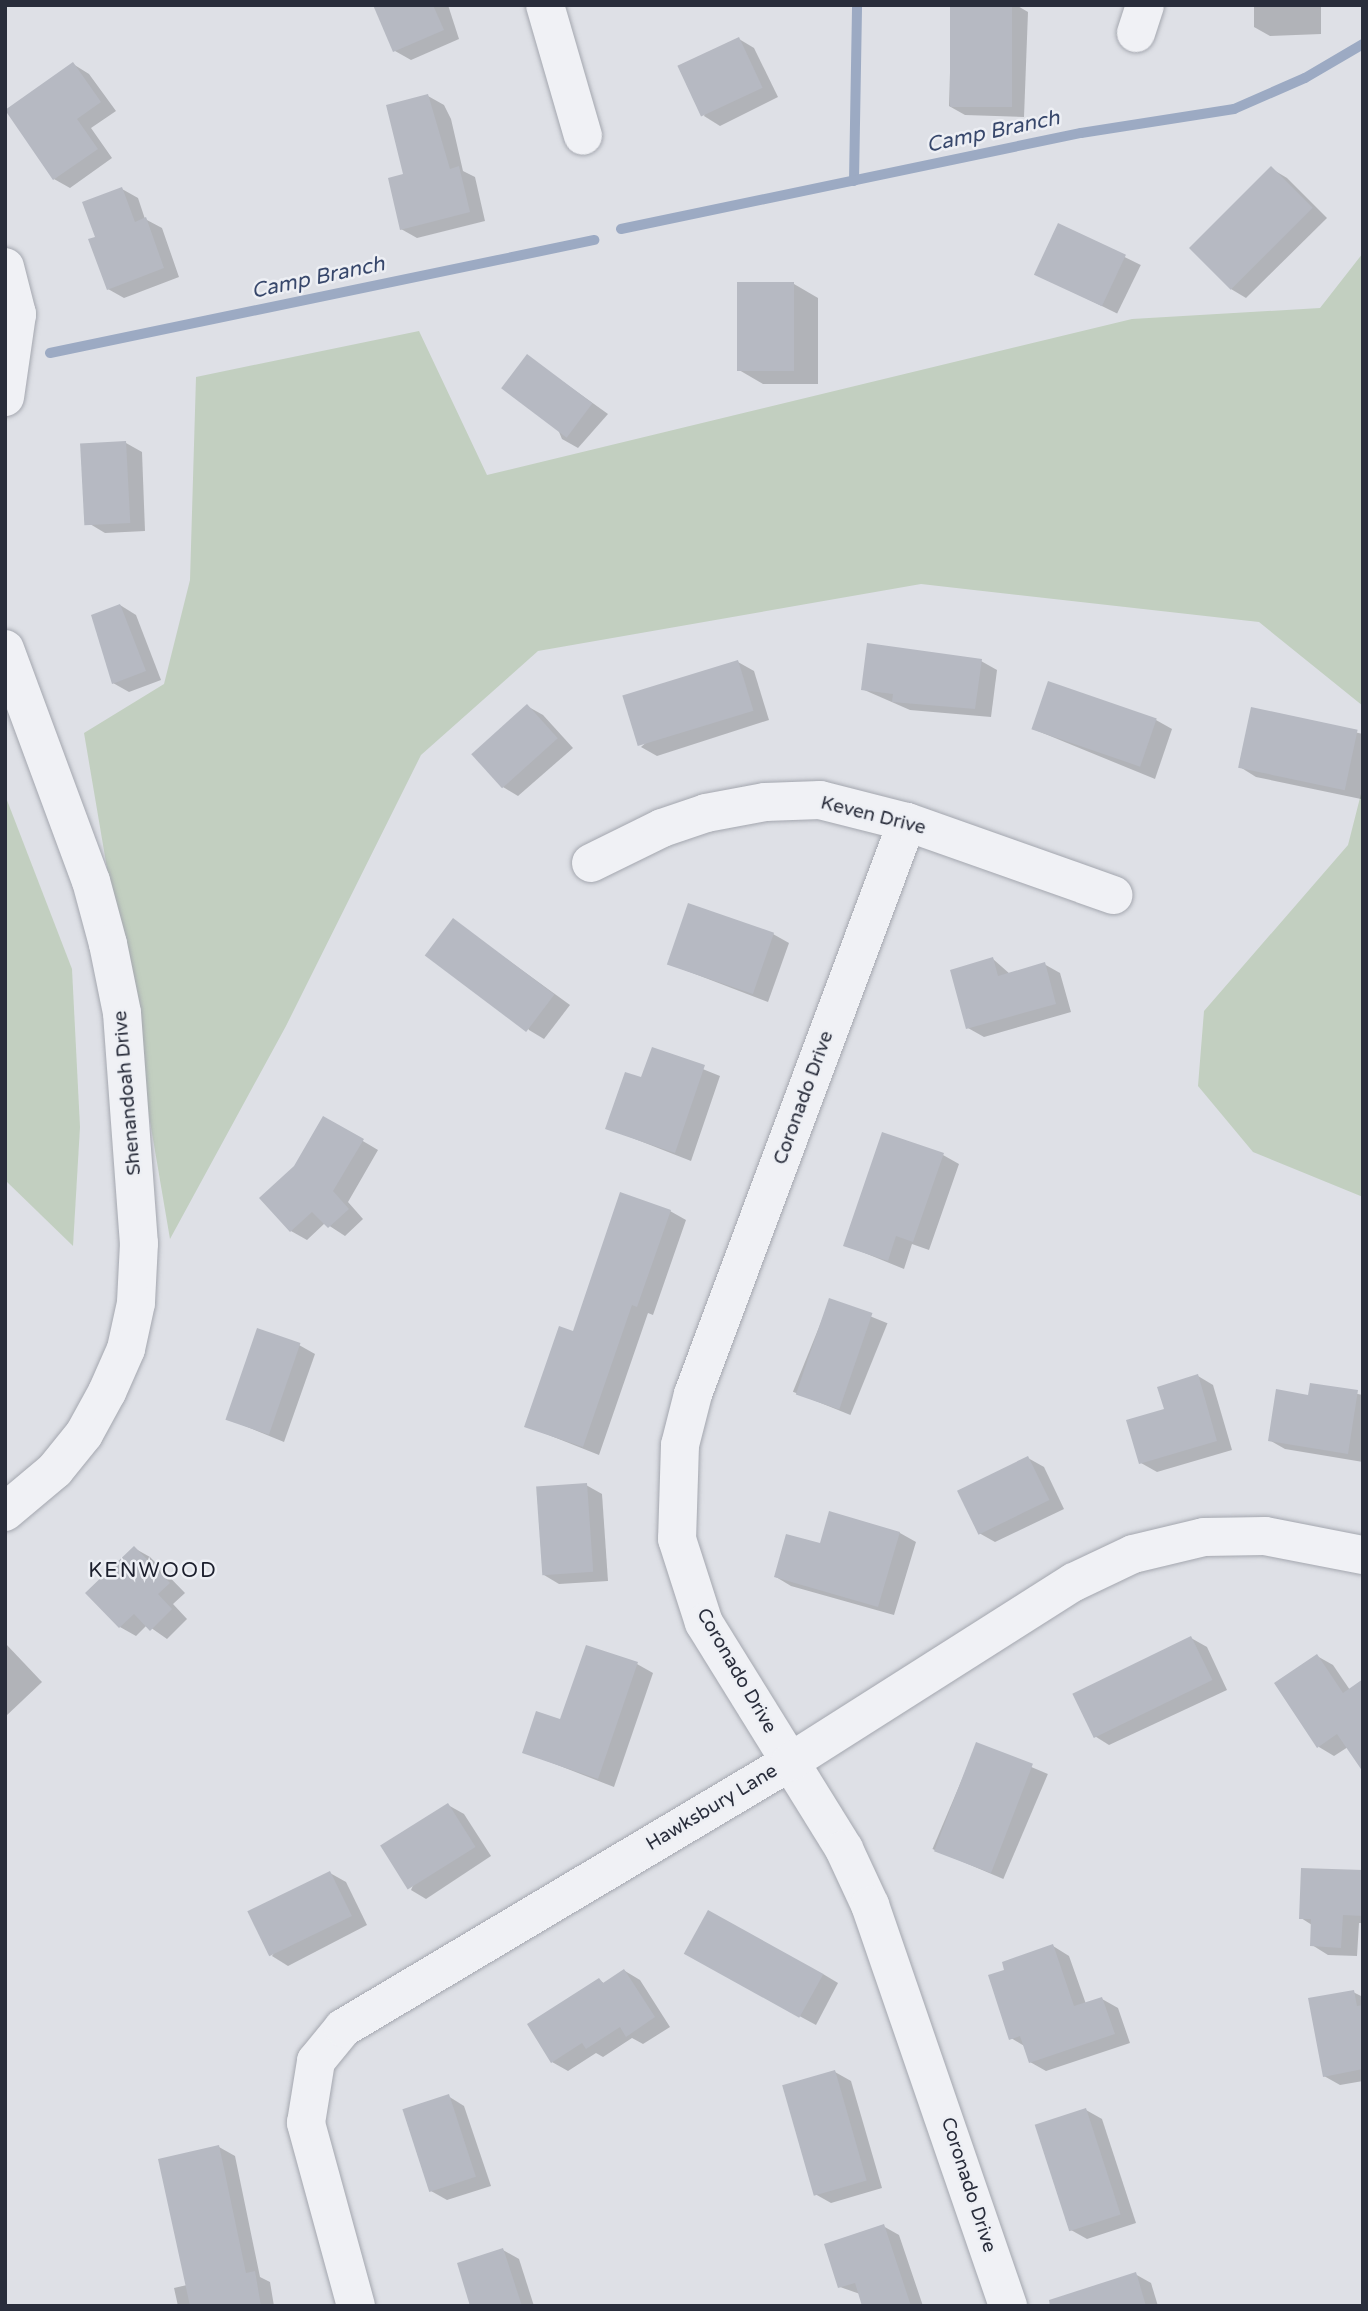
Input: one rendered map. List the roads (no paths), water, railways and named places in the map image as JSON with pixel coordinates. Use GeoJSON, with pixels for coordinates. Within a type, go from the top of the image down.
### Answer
{"type":"FeatureCollection","features":[{"type":"Feature","properties":{"kind":"street"},"geometry":{"type":"LineString","coordinates":[[545,5],[583,136]]}},
{"type":"Feature","properties":{"kind":"street"},"geometry":{"type":"LineString","coordinates":[[5,268],[17,314],[5,397]]}},
{"type":"Feature","properties":{"kind":"street","name":"Shenandoah Drive"},"geometry":{"type":"LineString","coordinates":[[5,649],[91,881],[108,944],[123,1026],[139,1243],[136,1303],[125,1349],[107,1392],[84,1434],[55,1470],[5,1513]]}},
{"type":"Feature","properties":{"kind":"street","name":"Keven Drive"},"geometry":{"type":"LineString","coordinates":[[591,863],[662,828],[765,802],[820,800],[908,821],[1113,895]]}},
{"type":"Feature","properties":{"kind":"street","name":"Coronado Drive"},"geometry":{"type":"LineString","coordinates":[[908,821],[693,1394],[680,1445],[677,1539],[688,1581],[705,1623],[844,1849],[870,1905],[1008,2306]]}},
{"type":"Feature","properties":{"kind":"street","name":"Hawksbury Lane"},"geometry":{"type":"LineString","coordinates":[[356,2306],[306,2123],[316,2061],[343,2028],[790,1762],[1074,1582],[1133,1554],[1204,1537],[1265,1536],[1363,1555]]}},
{"type":"Feature","properties":{"kind":"waterway"},"geometry":{"type":"LineString","coordinates":[[854,181],[857,5]]}},
{"type":"Feature","properties":{"kind":"waterway","name":"Camp Branch"},"geometry":{"type":"LineString","coordinates":[[621,229],[1081,133],[1234,109],[1305,78],[1363,44]]}},
{"type":"Feature","properties":{"kind":"waterway","name":"Camp Branch"},"geometry":{"type":"LineString","coordinates":[[50,353],[594,240]]}},
{"type":"Feature","properties":{"kind":"district","name":"KENWOOD"},"geometry":{"type":"Point","coordinates":[153,1571]}}]}
